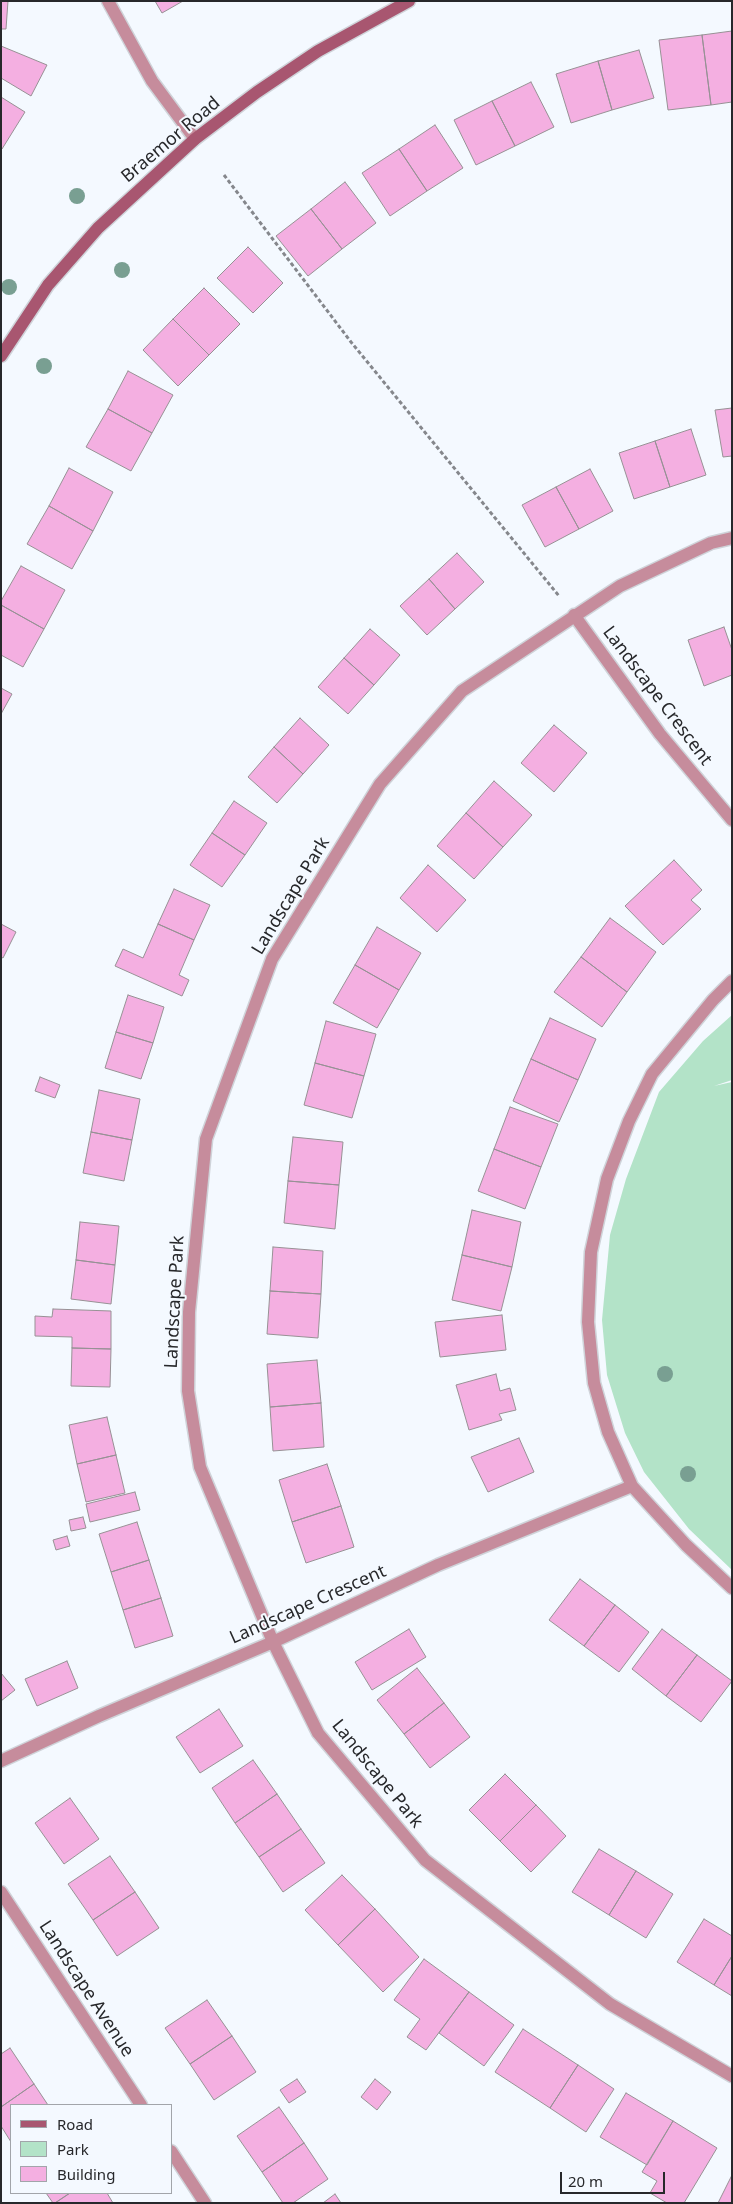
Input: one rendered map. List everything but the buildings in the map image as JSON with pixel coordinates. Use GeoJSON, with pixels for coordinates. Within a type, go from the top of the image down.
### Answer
{"type":"FeatureCollection","features":[{"type":"Feature","properties":{"kind":"main road","name":"Braemor Road"},"geometry":{"type":"LineString","coordinates":[[1,356],[48,285],[98,228],[195,139],[257,92],[318,51],[409,1]]}},
{"type":"Feature","properties":{"kind":"street"},"geometry":{"type":"LineString","coordinates":[[108,1],[152,81],[195,139]]}},
{"type":"Feature","properties":{"kind":"street","name":"Landscape Park"},"geometry":{"type":"LineString","coordinates":[[732,538],[711,543],[620,586],[462,691],[380,784],[272,959],[206,1139],[189,1312],[188,1391],[200,1467],[272,1642],[318,1732],[425,1860],[610,2004],[732,2076]]}},
{"type":"Feature","properties":{"kind":"street","name":"Landscape Crescent"},"geometry":{"type":"LineString","coordinates":[[574,615],[660,734],[732,820]]}},
{"type":"Feature","properties":{"kind":"street"},"geometry":{"type":"LineString","coordinates":[[732,981],[713,1000],[652,1074],[629,1121],[607,1179],[591,1252],[588,1322],[594,1383],[608,1432],[632,1486],[686,1545],[732,1588]]}},
{"type":"Feature","properties":{"kind":"street","name":"Landscape Crescent"},"geometry":{"type":"LineString","coordinates":[[1,1761],[99,1716],[272,1642],[438,1565],[632,1486]]}},
{"type":"Feature","properties":{"kind":"street","name":"Landscape Avenue"},"geometry":{"type":"LineString","coordinates":[[1,1892],[140,2104]]}},
{"type":"Feature","properties":{"kind":"street"},"geometry":{"type":"LineString","coordinates":[[172,2153],[205,2203]]}},
{"type":"Feature","properties":{"kind":"path"},"geometry":{"type":"LineString","coordinates":[[224,175],[351,342],[559,596]]}},
{"type":"Feature","properties":{"kind":"green space"},"geometry":{"type":"Polygon","coordinates":[[[732,1015],[732,1080],[714,1086],[732,1082],[732,1570],[689,1529],[644,1472],[625,1433],[607,1375],[602,1320],[610,1235],[626,1179],[659,1092],[703,1041],[732,1015]]]}}]}
